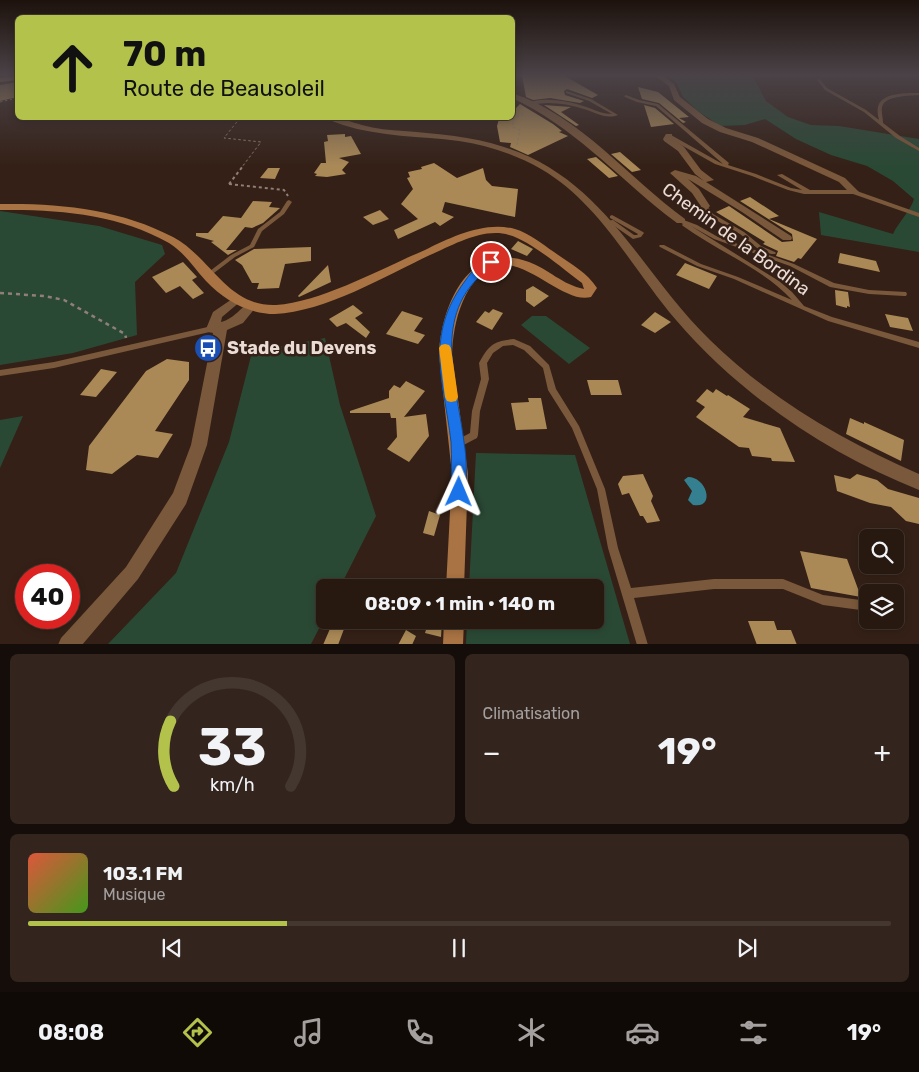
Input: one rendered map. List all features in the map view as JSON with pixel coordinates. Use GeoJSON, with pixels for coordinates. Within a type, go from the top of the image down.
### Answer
{"type":"FeatureCollection","features":[{"type":"Feature","properties":{"kind":"street","name":"Chemin de la Bordina"},"geometry":{"type":"LineString","coordinates":[[534,105],[558,118],[586,139],[666,211],[681,222]]}},
{"type":"Feature","properties":{"kind":"street"},"geometry":{"type":"LineString","coordinates":[[686,105],[705,121],[724,130],[755,140],[842,180],[854,192]]}},
{"type":"Feature","properties":{"kind":"street"},"geometry":{"type":"LineString","coordinates":[[336,120],[362,128],[447,137],[485,144],[515,153],[544,167],[576,189],[609,220],[681,318],[724,362],[785,409],[831,437],[919,482]]}},
{"type":"Feature","properties":{"kind":"street"},"geometry":{"type":"LineString","coordinates":[[669,136],[667,140],[681,149],[698,172],[722,189],[727,195],[725,197]]}},
{"type":"Feature","properties":{"kind":"street"},"geometry":{"type":"LineString","coordinates":[[705,206],[696,191],[676,173],[693,178],[787,238]]}},
{"type":"Feature","properties":{"kind":"street"},"geometry":{"type":"LineString","coordinates":[[0,207],[75,211],[127,222],[156,232],[182,247],[208,275],[236,300],[250,307],[276,310],[308,304],[324,299],[466,236],[499,230],[513,232],[532,242],[586,280],[591,288],[587,294],[576,293],[564,288],[527,264],[504,260],[491,262],[477,271],[458,297],[450,316],[445,356],[458,444],[460,473],[455,579]]}},
{"type":"Feature","properties":{"kind":"street"},"geometry":{"type":"LineString","coordinates":[[68,644],[132,573],[180,498],[199,445],[217,328],[217,315],[236,300]]}},
{"type":"Feature","properties":{"kind":"street"},"geometry":{"type":"LineString","coordinates":[[217,328],[236,322],[246,314],[250,307]]}},
{"type":"Feature","properties":{"kind":"street"},"geometry":{"type":"LineString","coordinates":[[453,644],[454,629]]}},
{"type":"Feature","properties":{"kind":"lane","name":"Chemin de la Bordina"},"geometry":{"type":"LineString","coordinates":[[566,105],[584,108],[609,116],[616,116],[598,105]]}},
{"type":"Feature","properties":{"kind":"lane"},"geometry":{"type":"LineString","coordinates":[[657,105],[691,132],[703,146],[731,167]]}},
{"type":"Feature","properties":{"kind":"lane"},"geometry":{"type":"LineString","coordinates":[[853,105],[881,122],[919,150]]}},
{"type":"Feature","properties":{"kind":"lane"},"geometry":{"type":"LineString","coordinates":[[881,122],[880,107],[882,105]]}},
{"type":"Feature","properties":{"kind":"lane"},"geometry":{"type":"LineString","coordinates":[[669,136],[717,163],[790,190],[854,192],[919,215]]}},
{"type":"Feature","properties":{"kind":"lane"},"geometry":{"type":"LineString","coordinates":[[907,143],[919,146]]}},
{"type":"Feature","properties":{"kind":"lane"},"geometry":{"type":"LineString","coordinates":[[780,175],[810,192]]}},
{"type":"Feature","properties":{"kind":"lane"},"geometry":{"type":"LineString","coordinates":[[208,275],[233,256],[252,246],[260,230],[282,213],[289,202]]}},
{"type":"Feature","properties":{"kind":"lane"},"geometry":{"type":"LineString","coordinates":[[705,206],[711,215],[742,233],[759,247],[773,253]]}},
{"type":"Feature","properties":{"kind":"lane"},"geometry":{"type":"LineString","coordinates":[[609,220],[641,233],[639,236],[633,237],[609,220]]}},
{"type":"Feature","properties":{"kind":"lane"},"geometry":{"type":"LineString","coordinates":[[681,222],[695,226],[716,238],[792,265],[832,285],[869,292],[904,294]]}},
{"type":"Feature","properties":{"kind":"lane","name":"Chemin de la Bordina"},"geometry":{"type":"LineString","coordinates":[[681,222],[771,281],[794,298],[802,308],[830,319],[919,345]]}},
{"type":"Feature","properties":{"kind":"lane"},"geometry":{"type":"LineString","coordinates":[[662,246],[699,265],[736,278],[802,308]]}},
{"type":"Feature","properties":{"kind":"lane"},"geometry":{"type":"LineString","coordinates":[[0,373],[54,364],[217,328]]}},
{"type":"Feature","properties":{"kind":"lane"},"geometry":{"type":"LineString","coordinates":[[458,444],[474,435],[476,411],[485,379],[483,363],[490,352],[501,343],[514,342],[527,348],[546,367],[552,390],[575,426],[601,489],[613,548],[643,644]]}},
{"type":"Feature","properties":{"kind":"lane"},"geometry":{"type":"LineString","coordinates":[[627,594],[714,584],[783,584],[823,600],[859,605]]}},
{"type":"Feature","properties":{"kind":"path"},"geometry":{"type":"LineString","coordinates":[[515,118],[531,111],[532,105]]}},
{"type":"Feature","properties":{"kind":"path"},"geometry":{"type":"LineString","coordinates":[[238,120],[224,138],[261,142],[229,184],[284,190],[288,194],[289,202]]}},
{"type":"Feature","properties":{"kind":"path"},"geometry":{"type":"LineString","coordinates":[[513,120],[513,127],[520,130],[515,153]]}},
{"type":"Feature","properties":{"kind":"path"},"geometry":{"type":"LineString","coordinates":[[0,293],[44,296],[64,300],[125,334],[129,348]]}},
{"type":"Feature","properties":{"kind":"green space"},"geometry":{"type":"Polygon","coordinates":[[[692,105],[772,105],[788,117],[811,125],[839,126],[919,139],[919,252],[821,235],[819,212],[893,234],[914,199],[893,181],[867,166],[831,155],[796,139],[765,119],[745,125],[720,126],[692,105]]]}},
{"type":"Feature","properties":{"kind":"green space"},"geometry":{"type":"Polygon","coordinates":[[[0,211],[99,226],[162,245],[165,254],[135,282],[137,335],[73,353],[0,365],[0,211]]]}},
{"type":"Feature","properties":{"kind":"green space"},"geometry":{"type":"Polygon","coordinates":[[[532,316],[546,316],[590,348],[569,364],[521,325],[532,316]]]}},
{"type":"Feature","properties":{"kind":"green space"},"geometry":{"type":"Polygon","coordinates":[[[325,338],[340,405],[376,516],[344,579],[316,579],[316,629],[319,629],[311,644],[108,644],[176,573],[229,442],[252,352],[325,338]]]}},
{"type":"Feature","properties":{"kind":"green space"},"geometry":{"type":"Polygon","coordinates":[[[23,416],[0,468],[0,420],[23,416]]]}},
{"type":"Feature","properties":{"kind":"green space"},"geometry":{"type":"Polygon","coordinates":[[[476,453],[575,455],[630,644],[466,644],[467,629],[604,629],[604,579],[469,579],[476,453]]]}},
{"type":"Feature","properties":{"kind":"water"},"geometry":{"type":"Polygon","coordinates":[[[688,477],[695,478],[704,487],[707,498],[700,505],[693,505],[688,500],[692,491],[684,480],[688,477]]]}},
{"type":"Feature","properties":{"kind":"building"},"geometry":{"type":"Polygon","coordinates":[[[522,105],[562,131],[559,132],[568,136],[528,155],[510,147],[511,143],[500,142],[497,126],[499,120],[515,120],[516,108],[522,105]]]}},
{"type":"Feature","properties":{"kind":"building"},"geometry":{"type":"Polygon","coordinates":[[[544,105],[571,107],[561,112],[579,125],[576,126],[544,105]]]}},
{"type":"Feature","properties":{"kind":"building"},"geometry":{"type":"Polygon","coordinates":[[[644,105],[655,108],[674,124],[651,127],[644,105]]]}},
{"type":"Feature","properties":{"kind":"building"},"geometry":{"type":"Polygon","coordinates":[[[661,105],[674,105],[689,117],[679,118],[686,122],[683,123],[661,105]]]}},
{"type":"Feature","properties":{"kind":"building"},"geometry":{"type":"Polygon","coordinates":[[[345,134],[345,137],[351,136],[361,154],[339,158],[349,162],[342,170],[346,174],[327,177],[315,176],[317,174],[314,173],[321,163],[326,163],[324,142],[328,141],[327,135],[345,134]]]}},
{"type":"Feature","properties":{"kind":"building"},"geometry":{"type":"Polygon","coordinates":[[[620,152],[641,170],[632,172],[611,154],[620,152]]]}},
{"type":"Feature","properties":{"kind":"building"},"geometry":{"type":"Polygon","coordinates":[[[596,157],[618,176],[609,178],[587,159],[596,157]]]}},
{"type":"Feature","properties":{"kind":"building"},"geometry":{"type":"Polygon","coordinates":[[[434,163],[457,178],[483,168],[486,180],[492,186],[518,189],[515,217],[445,202],[442,212],[454,217],[440,226],[435,222],[398,239],[394,230],[418,219],[401,204],[413,189],[407,178],[410,177],[408,172],[422,169],[421,167],[434,163]]]}},
{"type":"Feature","properties":{"kind":"building"},"geometry":{"type":"Polygon","coordinates":[[[268,168],[280,168],[275,179],[260,178],[268,168]]]}},
{"type":"Feature","properties":{"kind":"building"},"geometry":{"type":"Polygon","coordinates":[[[750,197],[779,216],[769,219],[817,239],[801,259],[798,258],[794,262],[776,256],[778,251],[763,244],[765,242],[716,212],[729,206],[782,242],[793,241],[792,234],[740,201],[750,197]]]}},
{"type":"Feature","properties":{"kind":"building"},"geometry":{"type":"Polygon","coordinates":[[[253,201],[272,202],[269,207],[280,208],[263,223],[252,228],[245,227],[226,250],[237,250],[228,255],[211,242],[214,241],[196,236],[196,233],[208,233],[223,216],[241,218],[253,201]]]}},
{"type":"Feature","properties":{"kind":"building"},"geometry":{"type":"Polygon","coordinates":[[[380,210],[389,219],[373,225],[363,217],[380,210]]]}},
{"type":"Feature","properties":{"kind":"building"},"geometry":{"type":"Polygon","coordinates":[[[518,241],[533,249],[527,256],[511,249],[518,241]]]}},
{"type":"Feature","properties":{"kind":"building"},"geometry":{"type":"Polygon","coordinates":[[[311,247],[311,261],[285,264],[279,288],[257,289],[259,283],[252,283],[242,265],[235,260],[254,249],[311,247]]]}},
{"type":"Feature","properties":{"kind":"building"},"geometry":{"type":"Polygon","coordinates":[[[840,253],[876,261],[880,272],[838,263],[840,253]]]}},
{"type":"Feature","properties":{"kind":"building"},"geometry":{"type":"Polygon","coordinates":[[[183,262],[197,277],[192,280],[204,293],[193,299],[180,286],[166,293],[152,277],[183,262]]]}},
{"type":"Feature","properties":{"kind":"building"},"geometry":{"type":"Polygon","coordinates":[[[685,263],[717,276],[709,289],[676,275],[685,263]]]}},
{"type":"Feature","properties":{"kind":"building"},"geometry":{"type":"Polygon","coordinates":[[[328,265],[331,282],[299,297],[298,296],[328,265]]]}},
{"type":"Feature","properties":{"kind":"building"},"geometry":{"type":"Polygon","coordinates":[[[533,286],[549,296],[534,307],[526,301],[526,290],[533,286]]]}},
{"type":"Feature","properties":{"kind":"building"},"geometry":{"type":"Polygon","coordinates":[[[835,290],[848,292],[850,307],[836,305],[835,290]]]}},
{"type":"Feature","properties":{"kind":"building"},"geometry":{"type":"Polygon","coordinates":[[[353,305],[363,313],[355,318],[370,332],[366,338],[346,323],[337,327],[329,319],[353,305]]]}},
{"type":"Feature","properties":{"kind":"building"},"geometry":{"type":"Polygon","coordinates":[[[493,309],[503,313],[492,330],[476,322],[485,311],[489,313],[493,309]]]}},
{"type":"Feature","properties":{"kind":"building"},"geometry":{"type":"Polygon","coordinates":[[[402,311],[423,318],[414,331],[425,335],[418,344],[386,334],[402,311]]]}},
{"type":"Feature","properties":{"kind":"building"},"geometry":{"type":"Polygon","coordinates":[[[655,312],[671,322],[655,333],[641,325],[655,312]]]}},
{"type":"Feature","properties":{"kind":"building"},"geometry":{"type":"Polygon","coordinates":[[[885,314],[908,318],[913,331],[890,327],[885,314]]]}},
{"type":"Feature","properties":{"kind":"building"},"geometry":{"type":"Polygon","coordinates":[[[167,359],[189,362],[189,380],[155,431],[173,434],[158,458],[137,455],[112,474],[86,470],[89,446],[146,371],[167,359]]]}},
{"type":"Feature","properties":{"kind":"building"},"geometry":{"type":"Polygon","coordinates":[[[101,369],[117,372],[96,397],[80,395],[101,369]]]}},
{"type":"Feature","properties":{"kind":"building"},"geometry":{"type":"Polygon","coordinates":[[[587,380],[618,380],[622,395],[591,395],[587,380]]]}},
{"type":"Feature","properties":{"kind":"building"},"geometry":{"type":"Polygon","coordinates":[[[406,381],[425,391],[404,417],[426,414],[429,436],[409,462],[387,449],[397,437],[396,418],[391,418],[390,413],[350,413],[350,411],[389,398],[389,391],[394,385],[400,388],[406,381]]]}},
{"type":"Feature","properties":{"kind":"building"},"geometry":{"type":"Polygon","coordinates":[[[707,389],[713,393],[716,389],[750,409],[743,417],[780,428],[795,462],[772,461],[771,458],[752,456],[749,448],[739,447],[696,417],[705,407],[696,401],[707,389]]]}},
{"type":"Feature","properties":{"kind":"building"},"geometry":{"type":"Polygon","coordinates":[[[528,398],[541,398],[547,429],[516,430],[511,403],[529,402],[528,398]]]}},
{"type":"Feature","properties":{"kind":"building"},"geometry":{"type":"Polygon","coordinates":[[[850,418],[864,424],[864,422],[904,440],[901,461],[846,434],[850,418]]]}},
{"type":"Feature","properties":{"kind":"building"},"geometry":{"type":"Polygon","coordinates":[[[643,474],[653,496],[651,501],[660,521],[647,523],[643,516],[640,516],[629,493],[622,495],[618,484],[623,476],[643,474]]]}},
{"type":"Feature","properties":{"kind":"building"},"geometry":{"type":"Polygon","coordinates":[[[857,474],[877,480],[888,489],[919,498],[919,524],[906,521],[891,507],[870,503],[837,491],[834,475],[850,479],[857,474]]]}},
{"type":"Feature","properties":{"kind":"building"},"geometry":{"type":"Polygon","coordinates":[[[429,511],[440,515],[434,536],[423,533],[429,511]]]}},
{"type":"Feature","properties":{"kind":"building"},"geometry":{"type":"Polygon","coordinates":[[[800,551],[847,559],[859,592],[859,597],[811,588],[800,551]]]}},
{"type":"Feature","properties":{"kind":"building"},"geometry":{"type":"Polygon","coordinates":[[[748,621],[774,621],[777,630],[791,630],[797,644],[757,644],[748,621]]]}},
{"type":"Feature","properties":{"kind":"building"},"geometry":{"type":"Polygon","coordinates":[[[330,629],[344,629],[338,644],[323,644],[330,629]]]}},
{"type":"Feature","properties":{"kind":"building"},"geometry":{"type":"Polygon","coordinates":[[[426,629],[441,629],[441,637],[425,633],[426,629]]]}},
{"type":"Feature","properties":{"kind":"building"},"geometry":{"type":"Polygon","coordinates":[[[406,630],[416,636],[412,644],[399,644],[406,630]]]}},
{"type":"Feature","properties":{"kind":"slow traffic"},"geometry":{"type":"LineString","coordinates":[[445,348],[451,397]]}},
{"type":"Feature","properties":{"kind":"place","name":"Stade du Devens"},"geometry":{"type":"Point","coordinates":[208,348]}},
{"type":"Feature","properties":{"kind":"route"},"geometry":{"type":"LineString","coordinates":[[459,492],[458,444],[445,356],[446,338],[450,316],[458,297],[477,271],[491,262]]}}]}
